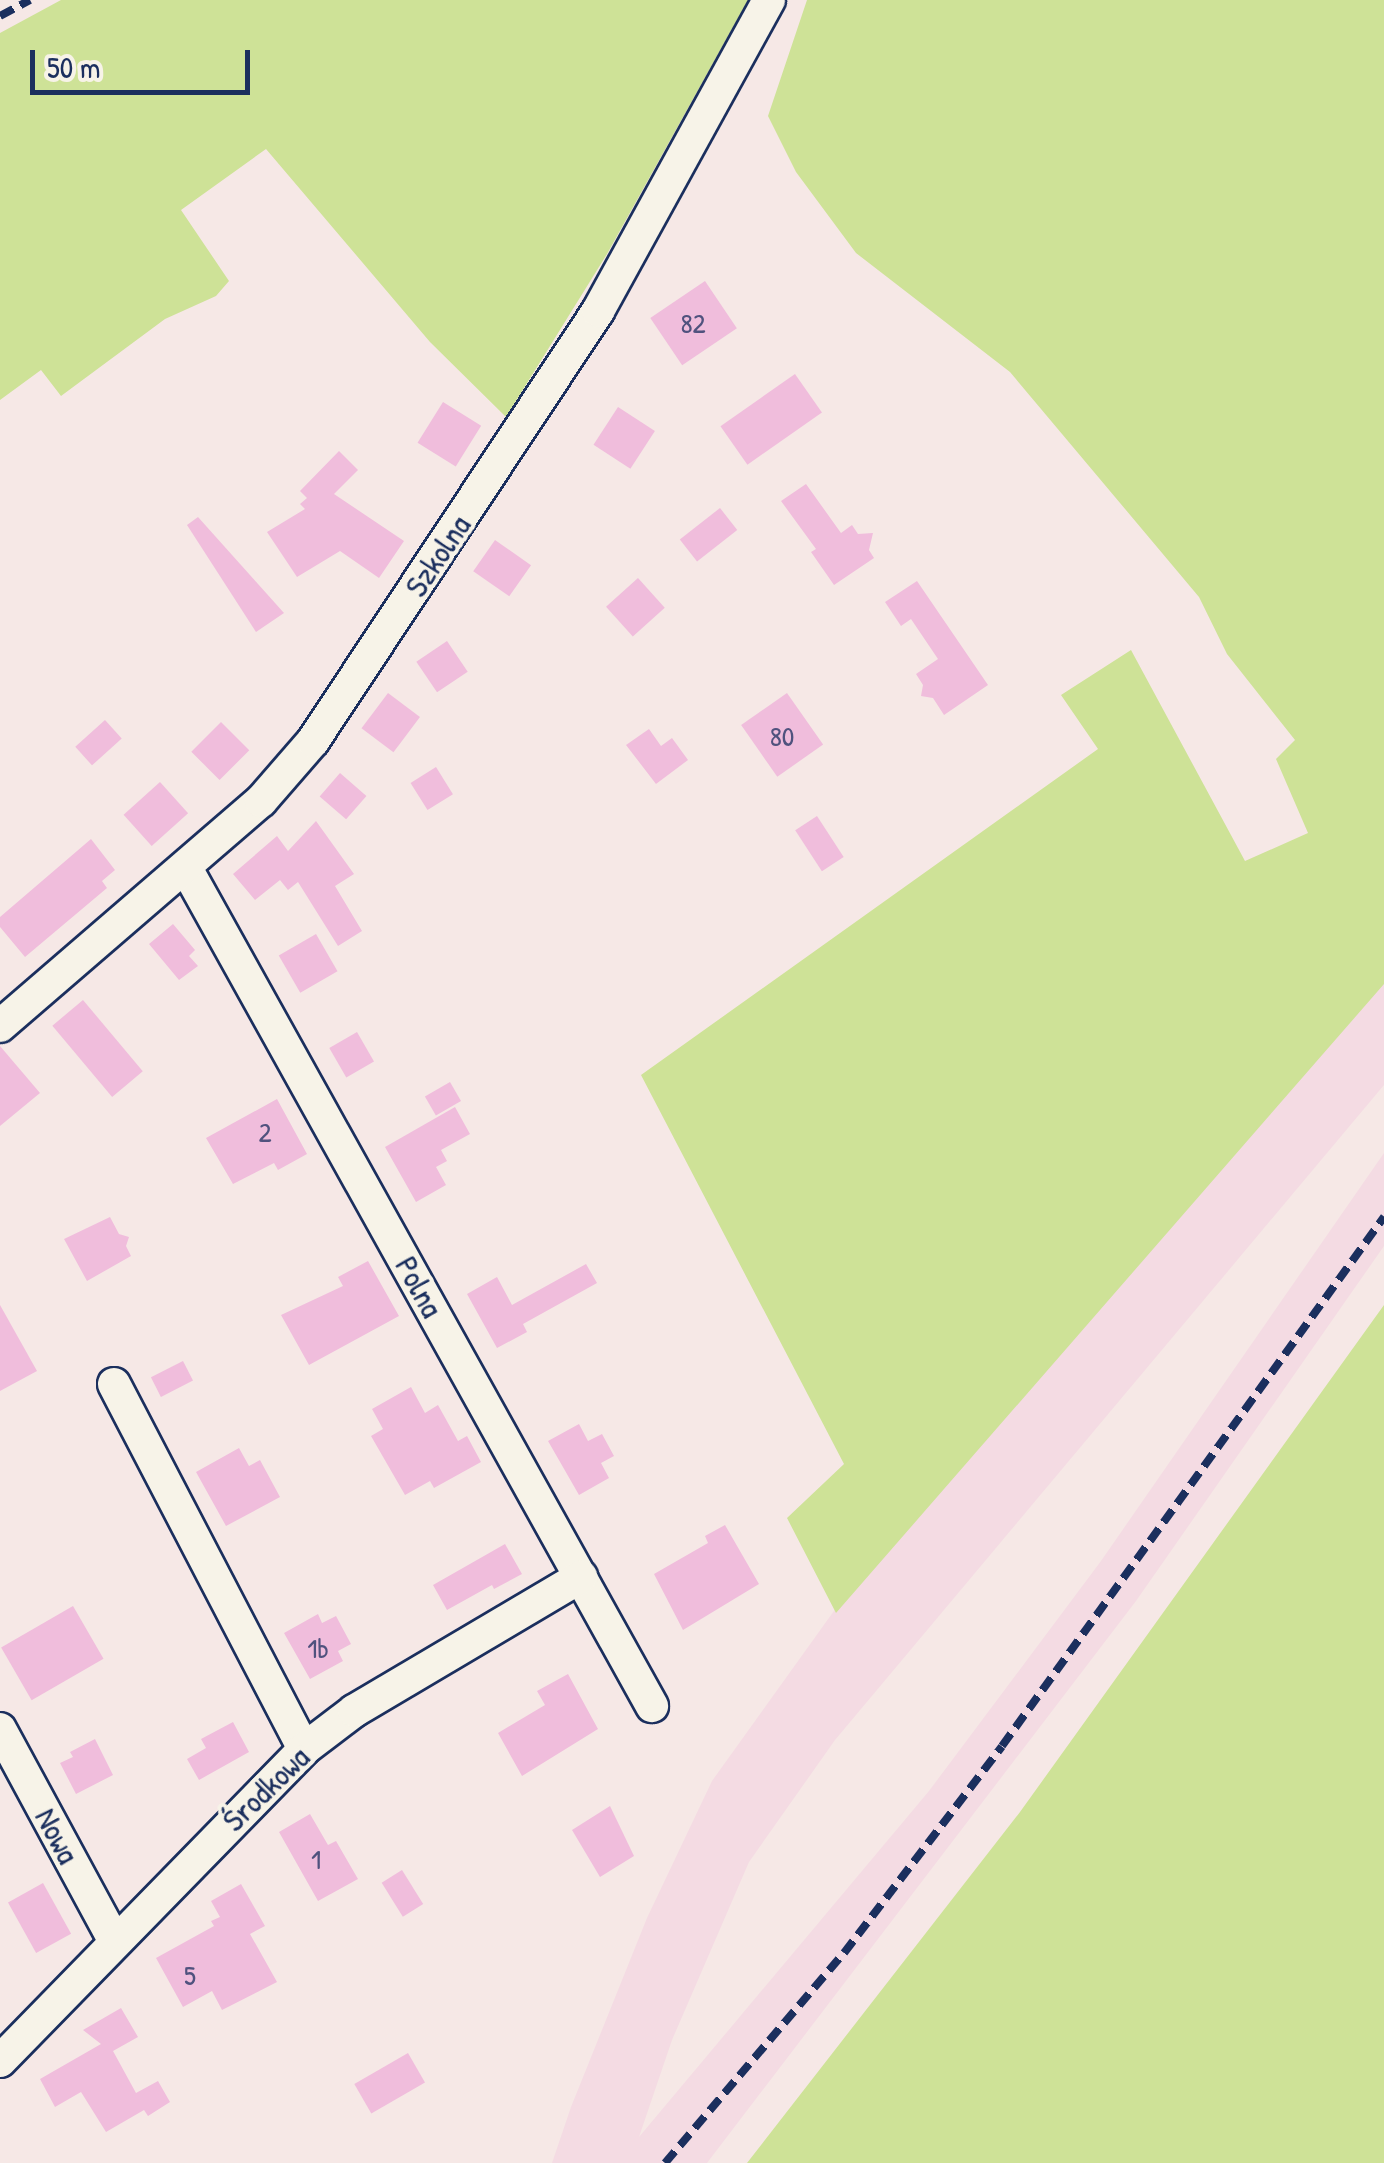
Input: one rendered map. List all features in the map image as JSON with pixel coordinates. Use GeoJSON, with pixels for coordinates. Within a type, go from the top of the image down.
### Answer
{"type":"FeatureCollection","features":[{"type":"Feature","properties":{"kind":"street","name":"Szkolna"},"geometry":{"type":"LineString","coordinates":[[0,1026],[186,868],[291,769],[450,538],[598,311],[769,0]]}},
{"type":"Feature","properties":{"kind":"street","name":"Polna"},"geometry":{"type":"LineString","coordinates":[[186,868],[652,1706]]}},
{"type":"Feature","properties":{"kind":"street"},"geometry":{"type":"LineString","coordinates":[[114,1384],[304,1749]]}},
{"type":"Feature","properties":{"kind":"street","name":"Środkowa"},"geometry":{"type":"LineString","coordinates":[[0,2061],[304,1749],[354,1711],[581,1578]]}},
{"type":"Feature","properties":{"kind":"street","name":"Nowa"},"geometry":{"type":"LineString","coordinates":[[0,1729],[114,1942]]}},
{"type":"Feature","properties":{"kind":"shaded area"},"geometry":{"type":"Polygon","coordinates":[[[1384,968],[1384,1085],[835,1740],[749,1862],[672,2040],[639,2137],[929,1791],[1101,1561],[1384,1153],[1384,1246],[1136,1601],[707,2163],[552,2163],[647,1918],[712,1781],[892,1530],[1384,968]]]}},
{"type":"Feature","properties":{"kind":"green space"},"geometry":{"type":"Polygon","coordinates":[[[61,0],[748,0],[607,254],[506,417],[430,342],[266,149],[181,210],[229,281],[216,296],[165,319],[61,396],[41,370],[0,400],[0,33],[61,0]]]}},
{"type":"Feature","properties":{"kind":"green space"},"geometry":{"type":"Polygon","coordinates":[[[807,0],[1384,0],[1384,984],[836,1613],[787,1518],[844,1464],[641,1075],[1098,749],[1061,695],[1131,650],[1245,861],[1308,833],[1276,759],[1295,740],[1227,654],[1199,597],[1010,372],[856,253],[796,172],[768,116],[807,0]]]}},
{"type":"Feature","properties":{"kind":"green space"},"geometry":{"type":"Polygon","coordinates":[[[1384,1305],[1384,2163],[747,2163],[1020,1812],[1384,1305]]]}},
{"type":"Feature","properties":{"kind":"building"},"geometry":{"type":"Polygon","coordinates":[[[705,281],[737,328],[682,365],[650,318],[705,281]]]}},
{"type":"Feature","properties":{"kind":"building"},"geometry":{"type":"Polygon","coordinates":[[[795,374],[822,413],[747,465],[720,426],[795,374]]]}},
{"type":"Feature","properties":{"kind":"building"},"geometry":{"type":"Polygon","coordinates":[[[443,402],[481,426],[456,467],[418,443],[443,402]]]}},
{"type":"Feature","properties":{"kind":"building"},"geometry":{"type":"Polygon","coordinates":[[[618,407],[655,431],[630,469],[593,445],[618,407]]]}},
{"type":"Feature","properties":{"kind":"building"},"geometry":{"type":"Polygon","coordinates":[[[339,451],[358,470],[334,494],[404,541],[379,578],[340,551],[297,577],[267,532],[305,509],[300,504],[307,498],[300,491],[339,451]]]}},
{"type":"Feature","properties":{"kind":"building"},"geometry":{"type":"Polygon","coordinates":[[[806,484],[841,533],[852,525],[858,534],[873,533],[869,550],[874,558],[834,585],[811,552],[816,549],[781,501],[806,484]]]}},
{"type":"Feature","properties":{"kind":"building"},"geometry":{"type":"Polygon","coordinates":[[[720,508],[737,530],[697,561],[680,539],[720,508]]]}},
{"type":"Feature","properties":{"kind":"building"},"geometry":{"type":"Polygon","coordinates":[[[198,517],[284,613],[256,632],[187,525],[198,517]]]}},
{"type":"Feature","properties":{"kind":"building"},"geometry":{"type":"Polygon","coordinates":[[[495,540],[531,565],[509,596],[473,571],[495,540]]]}},
{"type":"Feature","properties":{"kind":"building"},"geometry":{"type":"Polygon","coordinates":[[[638,578],[665,608],[633,636],[606,607],[638,578]]]}},
{"type":"Feature","properties":{"kind":"building"},"geometry":{"type":"Polygon","coordinates":[[[917,581],[988,685],[944,715],[933,698],[921,696],[923,685],[916,674],[938,659],[911,619],[901,626],[885,602],[917,581]]]}},
{"type":"Feature","properties":{"kind":"building"},"geometry":{"type":"Polygon","coordinates":[[[447,641],[468,672],[437,692],[416,662],[447,641]]]}},
{"type":"Feature","properties":{"kind":"building"},"geometry":{"type":"Polygon","coordinates":[[[388,693],[420,717],[393,752],[362,728],[388,693]]]}},
{"type":"Feature","properties":{"kind":"building"},"geometry":{"type":"Polygon","coordinates":[[[787,693],[823,745],[777,777],[741,725],[787,693]]]}},
{"type":"Feature","properties":{"kind":"building"},"geometry":{"type":"Polygon","coordinates":[[[105,720],[122,739],[92,765],[75,747],[105,720]]]}},
{"type":"Feature","properties":{"kind":"building"},"geometry":{"type":"Polygon","coordinates":[[[221,722],[249,750],[220,780],[191,752],[221,722]]]}},
{"type":"Feature","properties":{"kind":"building"},"geometry":{"type":"Polygon","coordinates":[[[649,729],[661,746],[672,738],[688,760],[656,784],[626,745],[649,729]]]}},
{"type":"Feature","properties":{"kind":"building"},"geometry":{"type":"Polygon","coordinates":[[[436,767],[453,794],[428,810],[411,783],[436,767]]]}},
{"type":"Feature","properties":{"kind":"building"},"geometry":{"type":"Polygon","coordinates":[[[340,773],[366,796],[346,819],[320,796],[340,773]]]}},
{"type":"Feature","properties":{"kind":"building"},"geometry":{"type":"Polygon","coordinates":[[[160,782],[188,813],[152,846],[124,815],[160,782]]]}},
{"type":"Feature","properties":{"kind":"building"},"geometry":{"type":"Polygon","coordinates":[[[817,816],[844,857],[822,871],[795,830],[817,816]]]}},
{"type":"Feature","properties":{"kind":"building"},"geometry":{"type":"Polygon","coordinates":[[[316,821],[354,874],[335,886],[362,931],[338,946],[298,882],[288,890],[280,880],[255,900],[233,874],[277,836],[288,851],[316,821]]]}},
{"type":"Feature","properties":{"kind":"building"},"geometry":{"type":"Polygon","coordinates":[[[91,839],[115,870],[102,881],[107,888],[25,957],[0,927],[0,917],[91,839]]]}},
{"type":"Feature","properties":{"kind":"building"},"geometry":{"type":"Polygon","coordinates":[[[173,924],[195,950],[189,956],[198,966],[179,980],[149,944],[173,924]]]}},
{"type":"Feature","properties":{"kind":"building"},"geometry":{"type":"Polygon","coordinates":[[[316,934],[338,971],[300,993],[279,956],[316,934]]]}},
{"type":"Feature","properties":{"kind":"building"},"geometry":{"type":"Polygon","coordinates":[[[83,1000],[143,1071],[112,1097],[52,1026],[83,1000]]]}},
{"type":"Feature","properties":{"kind":"building"},"geometry":{"type":"Polygon","coordinates":[[[357,1032],[374,1061],[346,1077],[329,1048],[357,1032]]]}},
{"type":"Feature","properties":{"kind":"building"},"geometry":{"type":"Polygon","coordinates":[[[0,1046],[40,1093],[0,1126],[0,1046]]]}},
{"type":"Feature","properties":{"kind":"building"},"geometry":{"type":"Polygon","coordinates":[[[450,1082],[461,1101],[436,1116],[425,1096],[450,1082]]]}},
{"type":"Feature","properties":{"kind":"building"},"geometry":{"type":"Polygon","coordinates":[[[277,1099],[307,1154],[278,1170],[274,1163],[233,1184],[206,1138],[277,1099]]]}},
{"type":"Feature","properties":{"kind":"building"},"geometry":{"type":"Polygon","coordinates":[[[455,1107],[470,1134],[441,1150],[447,1161],[436,1167],[446,1185],[416,1202],[385,1147],[455,1107]]]}},
{"type":"Feature","properties":{"kind":"building"},"geometry":{"type":"Polygon","coordinates":[[[110,1217],[119,1234],[129,1237],[126,1246],[131,1256],[87,1281],[64,1239],[110,1217]]]}},
{"type":"Feature","properties":{"kind":"building"},"geometry":{"type":"Polygon","coordinates":[[[368,1261],[399,1316],[309,1365],[281,1315],[343,1286],[338,1277],[368,1261]]]}},
{"type":"Feature","properties":{"kind":"building"},"geometry":{"type":"Polygon","coordinates":[[[586,1264],[597,1283],[523,1324],[527,1332],[497,1348],[467,1294],[497,1277],[512,1305],[586,1264]]]}},
{"type":"Feature","properties":{"kind":"building"},"geometry":{"type":"Polygon","coordinates":[[[0,1305],[37,1371],[0,1391],[0,1305]]]}},
{"type":"Feature","properties":{"kind":"building"},"geometry":{"type":"Polygon","coordinates":[[[183,1361],[193,1381],[161,1397],[151,1377],[183,1361]]]}},
{"type":"Feature","properties":{"kind":"building"},"geometry":{"type":"Polygon","coordinates":[[[411,1387],[425,1413],[438,1405],[458,1441],[467,1436],[481,1462],[434,1488],[430,1481],[405,1495],[371,1436],[383,1429],[372,1409],[411,1387]]]}},
{"type":"Feature","properties":{"kind":"building"},"geometry":{"type":"Polygon","coordinates":[[[579,1424],[588,1441],[602,1434],[614,1456],[601,1463],[609,1478],[579,1495],[548,1441],[579,1424]]]}},
{"type":"Feature","properties":{"kind":"building"},"geometry":{"type":"Polygon","coordinates":[[[239,1448],[249,1466],[260,1460],[280,1497],[226,1526],[196,1472],[239,1448]]]}},
{"type":"Feature","properties":{"kind":"building"},"geometry":{"type":"Polygon","coordinates":[[[725,1525],[759,1584],[683,1630],[654,1574],[708,1543],[705,1536],[725,1525]]]}},
{"type":"Feature","properties":{"kind":"building"},"geometry":{"type":"Polygon","coordinates":[[[505,1544],[522,1574],[494,1589],[492,1585],[447,1610],[433,1585],[505,1544]]]}},
{"type":"Feature","properties":{"kind":"building"},"geometry":{"type":"Polygon","coordinates":[[[73,1606],[104,1659],[32,1700],[1,1648],[73,1606]]]}},
{"type":"Feature","properties":{"kind":"building"},"geometry":{"type":"Polygon","coordinates":[[[318,1614],[322,1623],[336,1616],[351,1644],[338,1651],[343,1661],[310,1679],[284,1633],[318,1614]]]}},
{"type":"Feature","properties":{"kind":"building"},"geometry":{"type":"Polygon","coordinates":[[[568,1674],[598,1729],[522,1776],[498,1733],[545,1705],[537,1691],[568,1674]]]}},
{"type":"Feature","properties":{"kind":"building"},"geometry":{"type":"Polygon","coordinates":[[[233,1722],[249,1752],[199,1780],[187,1759],[206,1748],[201,1739],[233,1722]]]}},
{"type":"Feature","properties":{"kind":"building"},"geometry":{"type":"Polygon","coordinates":[[[95,1739],[113,1775],[76,1794],[60,1763],[73,1757],[70,1752],[95,1739]]]}},
{"type":"Feature","properties":{"kind":"building"},"geometry":{"type":"Polygon","coordinates":[[[610,1806],[634,1856],[600,1877],[572,1830],[610,1806]]]}},
{"type":"Feature","properties":{"kind":"building"},"geometry":{"type":"Polygon","coordinates":[[[310,1814],[328,1845],[336,1841],[358,1879],[318,1901],[279,1832],[310,1814]]]}},
{"type":"Feature","properties":{"kind":"building"},"geometry":{"type":"Polygon","coordinates":[[[402,1870],[423,1904],[403,1917],[382,1883],[402,1870]]]}},
{"type":"Feature","properties":{"kind":"building"},"geometry":{"type":"Polygon","coordinates":[[[43,1883],[71,1934],[36,1953],[8,1902],[43,1883]]]}},
{"type":"Feature","properties":{"kind":"building"},"geometry":{"type":"Polygon","coordinates":[[[241,1884],[265,1926],[250,1934],[277,1982],[222,2010],[212,1991],[183,2007],[156,1958],[214,1926],[211,1921],[220,1917],[211,1901],[241,1884]]]}},
{"type":"Feature","properties":{"kind":"building"},"geometry":{"type":"Polygon","coordinates":[[[121,2008],[138,2037],[113,2051],[136,2093],[158,2081],[170,2102],[148,2116],[144,2110],[106,2132],[81,2092],[55,2107],[40,2079],[101,2044],[83,2030],[121,2008]]]}},
{"type":"Feature","properties":{"kind":"building"},"geometry":{"type":"Polygon","coordinates":[[[408,2053],[425,2082],[371,2113],[354,2084],[408,2053]]]}},
{"type":"Feature","properties":{"kind":"railway"},"geometry":{"type":"LineString","coordinates":[[0,16],[30,0]]}},
{"type":"Feature","properties":{"kind":"railway"},"geometry":{"type":"LineString","coordinates":[[665,2163],[844,1953],[1002,1746],[1384,1217]]}}]}
